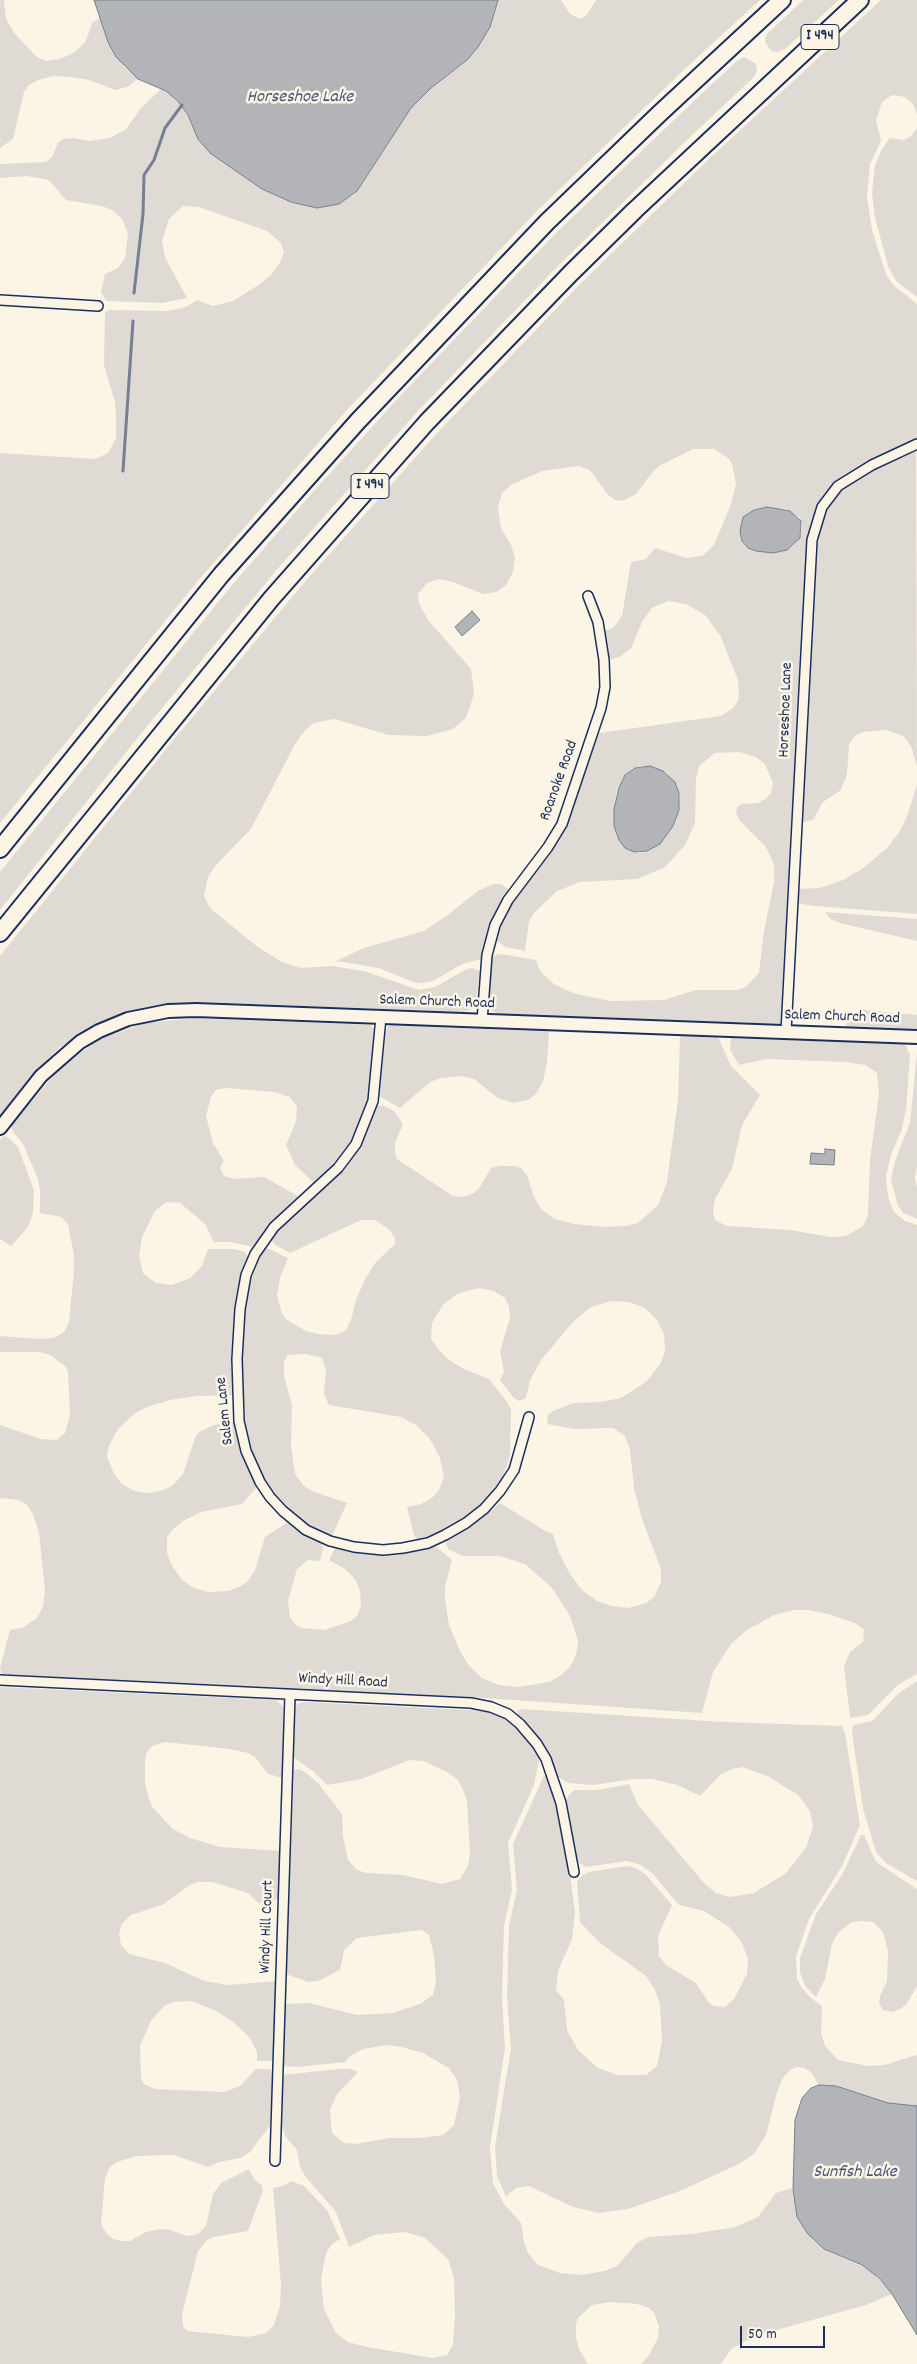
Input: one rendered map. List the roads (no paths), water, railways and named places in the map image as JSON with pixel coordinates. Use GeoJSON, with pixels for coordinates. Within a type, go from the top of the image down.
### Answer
{"type":"FeatureCollection","features":[{"type":"Feature","properties":{"kind":"highway"},"geometry":{"type":"LineString","coordinates":[[0,849],[221,575],[364,414],[565,204],[678,95],[782,0]]}},
{"type":"Feature","properties":{"kind":"highway","name":"I 494"},"geometry":{"type":"LineString","coordinates":[[0,933],[159,734],[271,599],[427,422],[571,273],[635,210],[860,0]]}},
{"type":"Feature","properties":{"kind":"highway"},"geometry":{"type":"LineString","coordinates":[[0,843],[27,815]]}},
{"type":"Feature","properties":{"kind":"street"},"geometry":{"type":"LineString","coordinates":[[0,300],[98,306]]}},
{"type":"Feature","properties":{"kind":"street","name":"Horseshoe Lane"},"geometry":{"type":"LineString","coordinates":[[786,1032],[804,659],[813,534],[824,503],[838,486],[872,465],[917,444]]}},
{"type":"Feature","properties":{"kind":"street","name":"Roanoke Road"},"geometry":{"type":"LineString","coordinates":[[482,1021],[487,955],[495,925],[508,900],[543,854],[562,824],[601,708],[605,687],[604,660],[598,622],[588,596]]}},
{"type":"Feature","properties":{"kind":"street","name":"Salem Church Road"},"geometry":{"type":"LineString","coordinates":[[0,1128],[42,1076],[64,1054],[99,1031],[128,1020],[168,1011],[196,1010],[917,1037]]}},
{"type":"Feature","properties":{"kind":"street","name":"Salem Lane"},"geometry":{"type":"LineString","coordinates":[[381,1017],[375,1088],[370,1111],[359,1137],[338,1168],[274,1227],[255,1254],[246,1275],[240,1309],[236,1359],[239,1421],[246,1451],[260,1482],[270,1497],[282,1511],[306,1530],[354,1547],[383,1550],[403,1548],[428,1543],[445,1536],[471,1520],[489,1504],[514,1470],[529,1417]]}},
{"type":"Feature","properties":{"kind":"street","name":"Windy Hill Road"},"geometry":{"type":"LineString","coordinates":[[0,1680],[471,1703],[492,1707],[508,1714],[530,1734],[552,1771],[564,1817],[574,1872]]}},
{"type":"Feature","properties":{"kind":"street","name":"Windy Hill Court"},"geometry":{"type":"LineString","coordinates":[[274,2161],[290,1695]]}},
{"type":"Feature","properties":{"kind":"water","name":"Horseshoe Lake"},"geometry":{"type":"Polygon","coordinates":[[[94,0],[498,0],[490,27],[478,47],[467,60],[431,88],[411,108],[357,191],[339,204],[317,208],[291,202],[262,189],[210,153],[198,139],[188,115],[178,101],[166,91],[138,79],[116,57],[108,42],[94,0]]]}},
{"type":"Feature","properties":{"kind":"water"},"geometry":{"type":"Polygon","coordinates":[[[767,507],[790,511],[801,521],[800,538],[787,550],[773,553],[756,551],[748,548],[742,541],[740,531],[743,517],[754,510],[767,507]]]}},
{"type":"Feature","properties":{"kind":"water"},"geometry":{"type":"Polygon","coordinates":[[[472,611],[480,620],[462,636],[455,627],[472,611]]]}},
{"type":"Feature","properties":{"kind":"water"},"geometry":{"type":"Polygon","coordinates":[[[650,766],[663,771],[675,782],[679,793],[679,810],[673,826],[660,844],[647,851],[634,852],[625,848],[619,840],[614,826],[614,809],[619,788],[625,775],[635,768],[650,766]]]}},
{"type":"Feature","properties":{"kind":"water"},"geometry":{"type":"Polygon","coordinates":[[[825,1149],[835,1150],[834,1165],[810,1164],[811,1153],[825,1154],[825,1149]]]}},
{"type":"Feature","properties":{"kind":"water","name":"Sunfish Lake"},"geometry":{"type":"Polygon","coordinates":[[[819,2085],[836,2086],[888,2103],[917,2106],[917,2335],[892,2294],[879,2278],[862,2265],[824,2249],[808,2234],[797,2217],[793,2188],[795,2120],[802,2098],[811,2088],[819,2085]]]}},
{"type":"Feature","properties":{"kind":"waterway"},"geometry":{"type":"LineString","coordinates":[[134,293],[143,214],[144,175],[154,160],[165,128],[182,105]]}},
{"type":"Feature","properties":{"kind":"waterway"},"geometry":{"type":"LineString","coordinates":[[123,471],[133,321]]}}]}
